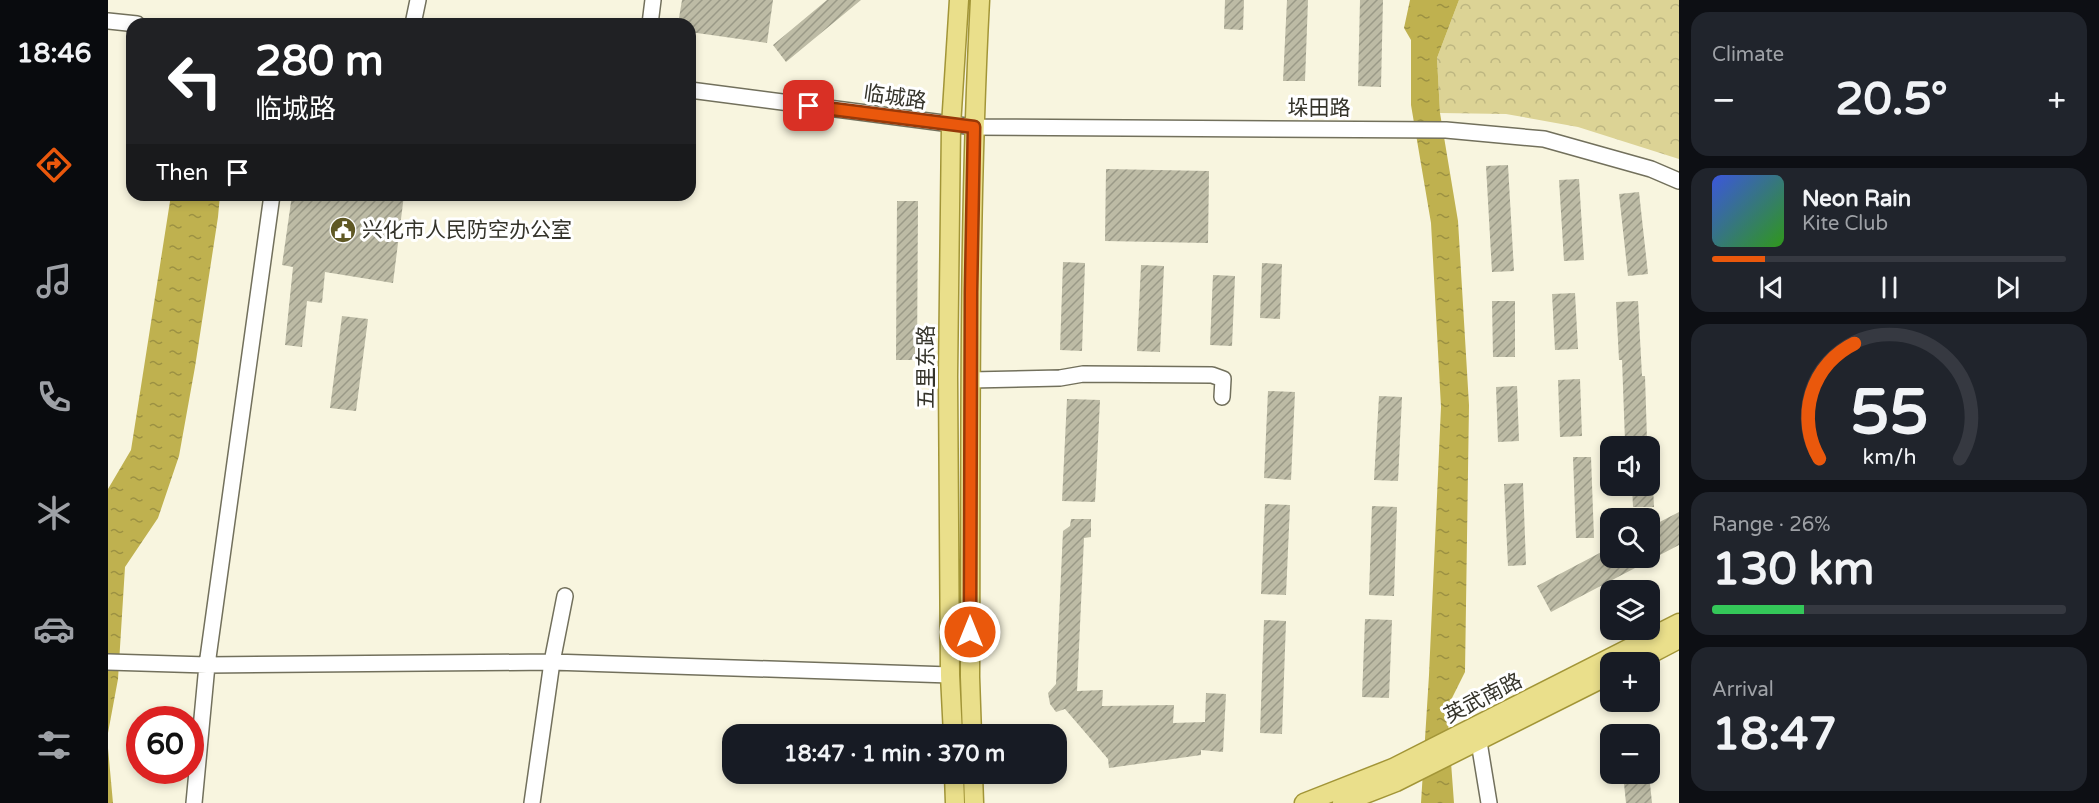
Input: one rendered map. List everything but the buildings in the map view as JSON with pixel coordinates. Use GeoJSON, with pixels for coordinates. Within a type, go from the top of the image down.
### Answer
{"type":"FeatureCollection","features":[{"type":"Feature","properties":{"kind":"main road","name":"五里东路"},"geometry":{"type":"LineString","coordinates":[[952,724],[950,675],[948,378],[951,126],[959,0]]}},
{"type":"Feature","properties":{"kind":"main road"},"geometry":{"type":"LineString","coordinates":[[972,724],[971,380],[974,127],[980,0]]}},
{"type":"Feature","properties":{"kind":"main road","name":"英武南路"},"geometry":{"type":"LineString","coordinates":[[1476,735],[1679,623]]}},
{"type":"Feature","properties":{"kind":"main road"},"geometry":{"type":"LineString","coordinates":[[1654,652],[1679,639]]}},
{"type":"Feature","properties":{"kind":"main road","name":"英武南路"},"geometry":{"type":"LineString","coordinates":[[1342,803],[1476,735],[1600,679]]}},
{"type":"Feature","properties":{"kind":"main road","name":"英武南路"},"geometry":{"type":"LineString","coordinates":[[1304,803],[1395,775]]}},
{"type":"Feature","properties":{"kind":"main road"},"geometry":{"type":"LineString","coordinates":[[954,784],[955,803]]}},
{"type":"Feature","properties":{"kind":"main road"},"geometry":{"type":"LineString","coordinates":[[973,784],[974,803]]}},
{"type":"Feature","properties":{"kind":"street"},"geometry":{"type":"LineString","coordinates":[[414,18],[418,0]]}},
{"type":"Feature","properties":{"kind":"street"},"geometry":{"type":"LineString","coordinates":[[651,18],[653,0]]}},
{"type":"Feature","properties":{"kind":"street"},"geometry":{"type":"LineString","coordinates":[[108,21],[126,23]]}},
{"type":"Feature","properties":{"kind":"street","name":"临城路"},"geometry":{"type":"LineString","coordinates":[[696,91],[951,126]]}},
{"type":"Feature","properties":{"kind":"street","name":"垛田路"},"geometry":{"type":"LineString","coordinates":[[951,126],[1446,130],[1544,139],[1651,169],[1679,181]]}},
{"type":"Feature","properties":{"kind":"street"},"geometry":{"type":"LineString","coordinates":[[194,803],[207,664],[271,201]]}},
{"type":"Feature","properties":{"kind":"street"},"geometry":{"type":"LineString","coordinates":[[971,380],[1060,378],[1083,374],[1212,375],[1223,379],[1222,397]]}},
{"type":"Feature","properties":{"kind":"street"},"geometry":{"type":"LineString","coordinates":[[532,803],[552,662],[565,597]]}},
{"type":"Feature","properties":{"kind":"street"},"geometry":{"type":"LineString","coordinates":[[108,662],[207,664],[552,662],[950,675]]}},
{"type":"Feature","properties":{"kind":"street"},"geometry":{"type":"LineString","coordinates":[[1476,735],[1489,803]]}},
{"type":"Feature","properties":{"kind":"green space"},"geometry":{"type":"Polygon","coordinates":[[[1459,0],[1679,0],[1679,159],[1578,127],[1506,114],[1440,113],[1437,58],[1459,0]]]}},
{"type":"Feature","properties":{"kind":"water"},"geometry":{"type":"Polygon","coordinates":[[[1410,0],[1459,0],[1437,58],[1440,113],[1458,221],[1469,405],[1465,672],[1447,708],[1454,803],[1421,803],[1441,407],[1431,223],[1411,105],[1411,40],[1404,28],[1410,0]]]}},
{"type":"Feature","properties":{"kind":"water"},"geometry":{"type":"Polygon","coordinates":[[[170,201],[219,201],[195,367],[179,456],[158,518],[125,567],[118,679],[108,733],[108,489],[131,450],[170,201]]]}},
{"type":"Feature","properties":{"kind":"water"},"geometry":{"type":"Polygon","coordinates":[[[108,748],[113,803],[108,803],[108,748]]]}},
{"type":"Feature","properties":{"kind":"place","name":"兴化市人民防空办公室"},"geometry":{"type":"Point","coordinates":[343,230]}},
{"type":"Feature","properties":{"kind":"route"},"geometry":{"type":"LineString","coordinates":[[809,106],[951,126],[974,127],[970,632]]}}]}
